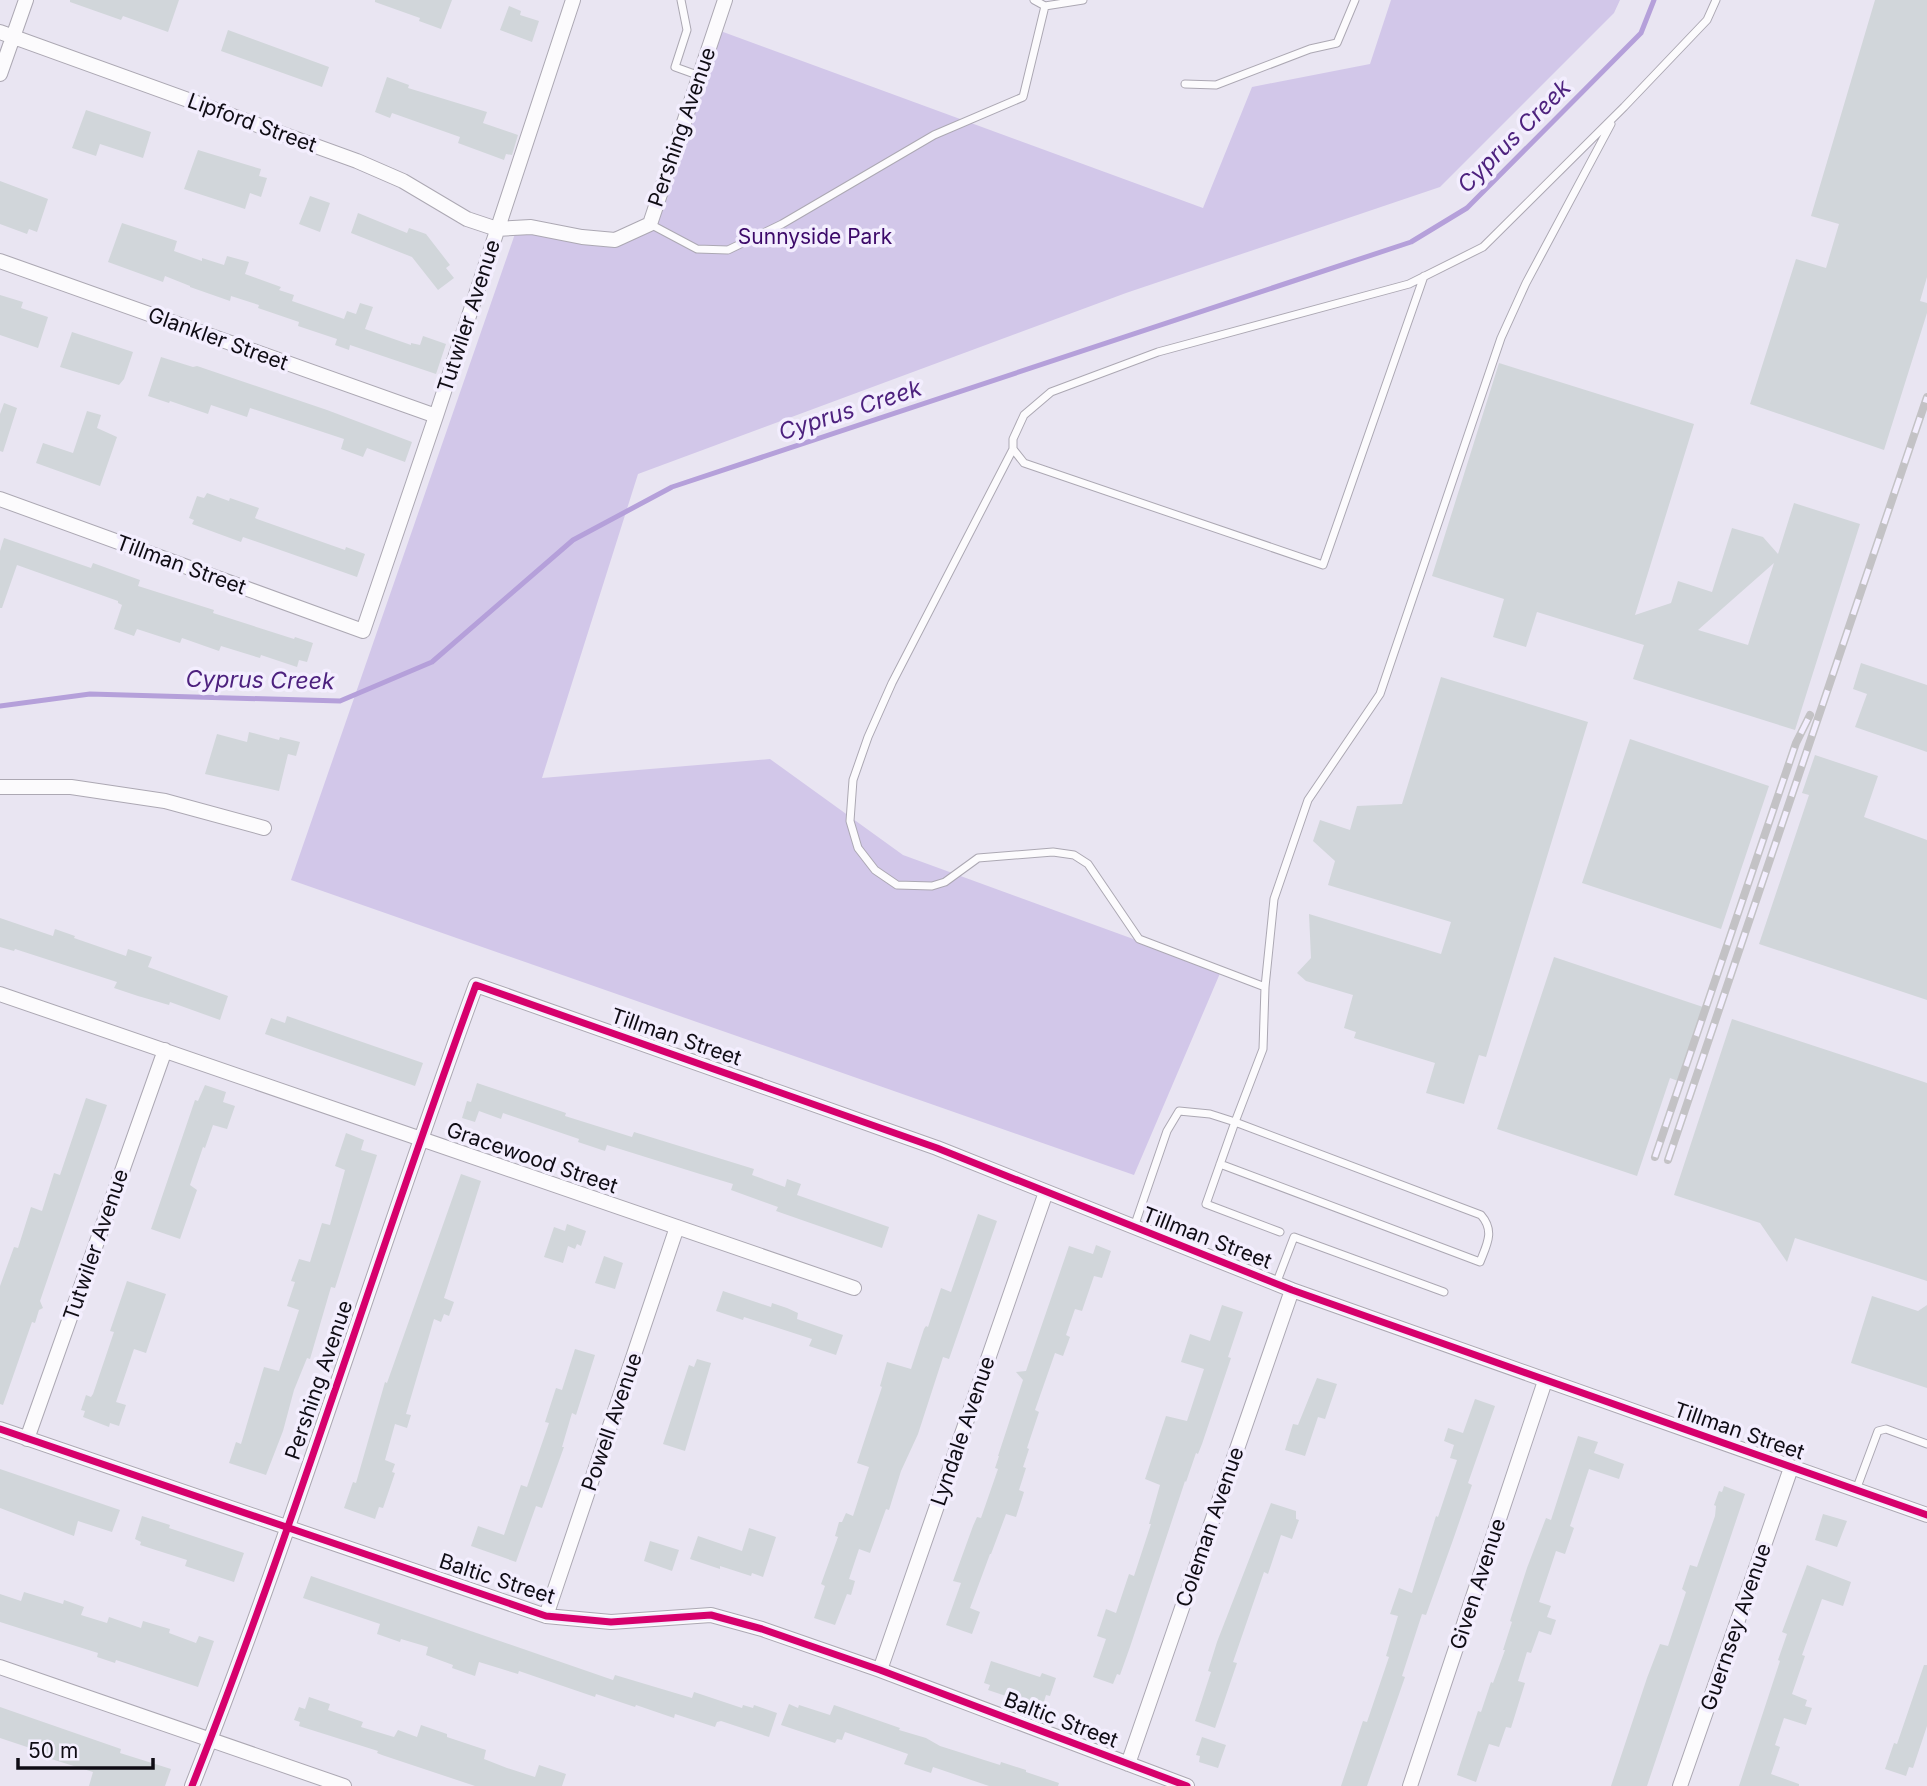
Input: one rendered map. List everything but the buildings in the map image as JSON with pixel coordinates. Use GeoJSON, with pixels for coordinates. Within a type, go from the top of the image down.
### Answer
{"type":"FeatureCollection","features":[{"type":"Feature","properties":{"kind":"street"},"geometry":{"type":"LineString","coordinates":[[0,74],[6,34],[26,0]]}},
{"type":"Feature","properties":{"kind":"street","name":"Tutwiler Avenue"},"geometry":{"type":"LineString","coordinates":[[363,631],[573,0]]}},
{"type":"Feature","properties":{"kind":"street","name":"Pershing Avenue"},"geometry":{"type":"LineString","coordinates":[[497,229],[530,227],[615,240],[650,224],[724,0]]}},
{"type":"Feature","properties":{"kind":"street","name":"Lipford Street"},"geometry":{"type":"LineString","coordinates":[[6,34],[356,161],[403,181],[467,219],[497,229]]}},
{"type":"Feature","properties":{"kind":"street","name":"Glankler Street"},"geometry":{"type":"LineString","coordinates":[[0,261],[436,416]]}},
{"type":"Feature","properties":{"kind":"street","name":"Tillman Street"},"geometry":{"type":"LineString","coordinates":[[0,499],[363,631]]}},
{"type":"Feature","properties":{"kind":"street"},"geometry":{"type":"LineString","coordinates":[[0,787],[71,787],[165,801],[264,828]]}},
{"type":"Feature","properties":{"kind":"street","name":"Pershing Avenue"},"geometry":{"type":"LineString","coordinates":[[192,1786],[288,1526],[476,985]]}},
{"type":"Feature","properties":{"kind":"street","name":"Tillman Street"},"geometry":{"type":"LineString","coordinates":[[476,985],[937,1148],[1292,1290],[1927,1515]]}},
{"type":"Feature","properties":{"kind":"street","name":"Gracewood Street"},"geometry":{"type":"LineString","coordinates":[[0,994],[854,1288]]}},
{"type":"Feature","properties":{"kind":"street","name":"Tutwiler Avenue"},"geometry":{"type":"LineString","coordinates":[[27,1439],[165,1050]]}},
{"type":"Feature","properties":{"kind":"street","name":"Lyndale Avenue"},"geometry":{"type":"LineString","coordinates":[[880,1670],[1046,1192]]}},
{"type":"Feature","properties":{"kind":"street","name":"Powell Avenue"},"geometry":{"type":"LineString","coordinates":[[546,1616],[677,1227]]}},
{"type":"Feature","properties":{"kind":"street","name":"Coleman Avenue"},"geometry":{"type":"LineString","coordinates":[[1128,1764],[1292,1290]]}},
{"type":"Feature","properties":{"kind":"street","name":"Given Avenue"},"geometry":{"type":"LineString","coordinates":[[1410,1786],[1545,1381]]}},
{"type":"Feature","properties":{"kind":"street","name":"Baltic Street"},"geometry":{"type":"LineString","coordinates":[[0,1429],[546,1616],[611,1622],[710,1615],[762,1629],[880,1670],[1187,1786]]}},
{"type":"Feature","properties":{"kind":"street","name":"Guernsey Avenue"},"geometry":{"type":"LineString","coordinates":[[1680,1786],[1791,1468]]}},
{"type":"Feature","properties":{"kind":"street"},"geometry":{"type":"LineString","coordinates":[[0,1667],[344,1786]]}},
{"type":"Feature","properties":{"kind":"lane"},"geometry":{"type":"LineString","coordinates":[[681,0],[687,30],[675,67],[699,76]]}},
{"type":"Feature","properties":{"kind":"lane"},"geometry":{"type":"LineString","coordinates":[[1034,0],[1045,5],[1083,0]]}},
{"type":"Feature","properties":{"kind":"lane"},"geometry":{"type":"LineString","coordinates":[[1185,84],[1216,85],[1310,50],[1337,43],[1355,0]]}},
{"type":"Feature","properties":{"kind":"lane"},"geometry":{"type":"LineString","coordinates":[[1265,987],[1139,939],[1088,864],[1074,855],[1053,852],[978,858],[945,882],[932,886],[897,885],[875,870],[858,848],[850,821],[853,780],[868,737],[892,683],[1013,449],[1013,439],[1024,415],[1051,391],[1158,352],[1409,284],[1483,247],[1615,117],[1707,20],[1716,0]]}},
{"type":"Feature","properties":{"kind":"lane"},"geometry":{"type":"LineString","coordinates":[[650,224],[697,249],[728,250],[782,224],[934,135],[1023,97],[1045,5]]}},
{"type":"Feature","properties":{"kind":"lane"},"geometry":{"type":"LineString","coordinates":[[1280,1232],[1206,1204],[1263,1049],[1265,987],[1274,898],[1307,800],[1380,694],[1501,338],[1526,283],[1615,117]]}},
{"type":"Feature","properties":{"kind":"lane"},"geometry":{"type":"LineString","coordinates":[[1013,449],[1024,463],[1323,565],[1424,276]]}},
{"type":"Feature","properties":{"kind":"lane"},"geometry":{"type":"LineString","coordinates":[[1133,1228],[1167,1131],[1178,1111],[1210,1114],[1235,1122],[1481,1215],[1488,1224],[1490,1236],[1480,1262],[1220,1164]]}},
{"type":"Feature","properties":{"kind":"lane"},"geometry":{"type":"LineString","coordinates":[[1276,1284],[1294,1237],[1444,1292]]}},
{"type":"Feature","properties":{"kind":"lane"},"geometry":{"type":"LineString","coordinates":[[1855,1490],[1878,1431],[1886,1429],[1927,1444]]}},
{"type":"Feature","properties":{"kind":"green space","name":"Sunnyside Park"},"geometry":{"type":"Polygon","coordinates":[[[1391,0],[1620,0],[1614,13],[1440,187],[1126,293],[638,474],[542,778],[770,759],[903,855],[1221,971],[1134,1175],[291,880],[517,228],[615,240],[650,224],[715,29],[1203,208],[1252,87],[1370,64],[1391,0]]]}},
{"type":"Feature","properties":{"kind":"waterway","name":"Cyprus Creek"},"geometry":{"type":"LineString","coordinates":[[0,706],[90,694],[340,701],[432,662],[573,540],[672,487],[1411,242],[1467,208],[1641,33],[1654,0]]}},
{"type":"Feature","properties":{"kind":"railway"},"geometry":{"type":"LineString","coordinates":[[1668,1160],[1927,397]]}},
{"type":"Feature","properties":{"kind":"railway"},"geometry":{"type":"LineString","coordinates":[[1655,1157],[1796,743],[1810,715]]}},
{"type":"Feature","properties":{"kind":"cycle path"},"geometry":{"type":"LineString","coordinates":[[192,1786],[302,1487],[476,985],[937,1148],[1292,1290],[1927,1515]]}},
{"type":"Feature","properties":{"kind":"cycle path"},"geometry":{"type":"LineString","coordinates":[[0,1429],[546,1616],[611,1622],[711,1615],[762,1629],[880,1670],[1187,1786]]}}]}
